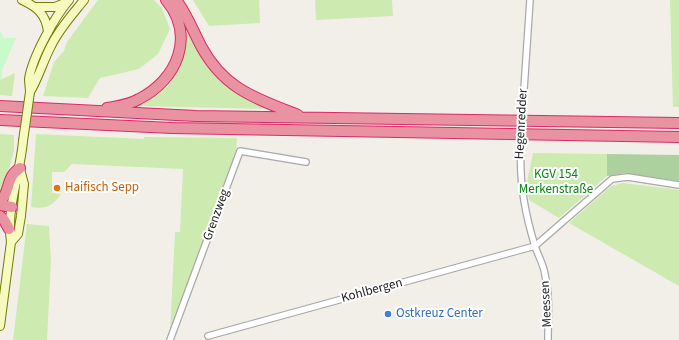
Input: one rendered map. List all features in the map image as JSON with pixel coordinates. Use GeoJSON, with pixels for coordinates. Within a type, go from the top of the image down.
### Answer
{"type":"FeatureCollection","features":[{"type":"Feature","properties":{"kind":"highway"},"geometry":{"type":"LineString","coordinates":[[87,111],[134,102],[159,87],[166,79],[176,62],[181,38],[177,17],[166,0]]}},
{"type":"Feature","properties":{"kind":"highway"},"geometry":{"type":"LineString","coordinates":[[176,0],[207,56],[226,79],[242,91],[260,101],[305,118]]}},
{"type":"Feature","properties":{"kind":"highway"},"geometry":{"type":"LineString","coordinates":[[0,106],[87,111],[305,118],[679,123]]}},
{"type":"Feature","properties":{"kind":"highway"},"geometry":{"type":"LineString","coordinates":[[1,120],[195,129],[679,137]]}},
{"type":"Feature","properties":{"kind":"highway"},"geometry":{"type":"LineString","coordinates":[[0,202],[4,196],[12,173],[20,168]]}},
{"type":"Feature","properties":{"kind":"highway"},"geometry":{"type":"LineString","coordinates":[[0,205],[16,211]]}},
{"type":"Feature","properties":{"kind":"highway"},"geometry":{"type":"LineString","coordinates":[[0,212],[16,211]]}},
{"type":"Feature","properties":{"kind":"highway"},"geometry":{"type":"LineString","coordinates":[[0,216],[9,229]]}},
{"type":"Feature","properties":{"kind":"main road"},"geometry":{"type":"LineString","coordinates":[[22,0],[36,7],[43,15],[48,32]]}},
{"type":"Feature","properties":{"kind":"main road"},"geometry":{"type":"LineString","coordinates":[[30,92],[36,82],[51,45],[65,23],[84,0]]}},
{"type":"Feature","properties":{"kind":"main road"},"geometry":{"type":"LineString","coordinates":[[36,7],[55,7],[68,1]]}},
{"type":"Feature","properties":{"kind":"main road"},"geometry":{"type":"LineString","coordinates":[[10,242],[18,234],[15,184],[20,168],[30,92],[29,79],[48,32],[68,1]]}},
{"type":"Feature","properties":{"kind":"main road"},"geometry":{"type":"LineString","coordinates":[[47,7],[57,18],[65,23]]}},
{"type":"Feature","properties":{"kind":"main road"},"geometry":{"type":"LineString","coordinates":[[43,15],[57,18]]}},
{"type":"Feature","properties":{"kind":"main road"},"geometry":{"type":"LineString","coordinates":[[0,326],[10,242],[9,229],[16,211]]}},
{"type":"Feature","properties":{"kind":"street","name":"Hegenredder"},"geometry":{"type":"LineString","coordinates":[[530,0],[523,104],[521,188],[535,246]]}},
{"type":"Feature","properties":{"kind":"street","name":"Grenzweg"},"geometry":{"type":"LineString","coordinates":[[170,340],[240,151],[306,162]]}},
{"type":"Feature","properties":{"kind":"street"},"geometry":{"type":"LineString","coordinates":[[535,246],[612,179],[628,177],[679,185]]}},
{"type":"Feature","properties":{"kind":"street","name":"Kohlbergen"},"geometry":{"type":"LineString","coordinates":[[208,336],[535,246]]}},
{"type":"Feature","properties":{"kind":"street","name":"Meessen"},"geometry":{"type":"LineString","coordinates":[[535,246],[545,274],[548,296],[548,340]]}},
{"type":"Feature","properties":{"kind":"green space"},"geometry":{"type":"Polygon","coordinates":[[[98,0],[154,0],[162,8],[170,29],[158,54],[139,69],[100,78],[88,98],[43,96],[54,62],[64,51],[67,42],[98,0]]]}},
{"type":"Feature","properties":{"kind":"green space"},"geometry":{"type":"Polygon","coordinates":[[[193,0],[259,0],[260,23],[209,26],[193,0]]]}},
{"type":"Feature","properties":{"kind":"green space"},"geometry":{"type":"Polygon","coordinates":[[[315,0],[392,0],[393,16],[316,20],[315,0]]]}},
{"type":"Feature","properties":{"kind":"green space"},"geometry":{"type":"Polygon","coordinates":[[[670,0],[679,0],[679,107],[673,107],[670,0]]]}},
{"type":"Feature","properties":{"kind":"green space"},"geometry":{"type":"Polygon","coordinates":[[[190,29],[207,62],[224,84],[265,109],[140,106],[138,103],[168,86],[183,58],[185,34],[190,29]]]}},
{"type":"Feature","properties":{"kind":"green space"},"geometry":{"type":"Polygon","coordinates":[[[0,31],[4,38],[16,38],[2,71],[2,79],[0,80],[0,31]]]}},
{"type":"Feature","properties":{"kind":"green space"},"geometry":{"type":"Polygon","coordinates":[[[15,73],[12,96],[0,95],[0,80],[15,73]]]}},
{"type":"Feature","properties":{"kind":"green space"},"geometry":{"type":"Polygon","coordinates":[[[0,134],[14,135],[14,151],[3,191],[0,194],[0,134]]]}},
{"type":"Feature","properties":{"kind":"green space"},"geometry":{"type":"Polygon","coordinates":[[[36,134],[144,139],[144,137],[237,138],[236,156],[171,332],[175,232],[180,232],[183,169],[72,164],[64,172],[52,172],[52,193],[61,194],[55,202],[41,208],[31,207],[36,134]]]}},
{"type":"Feature","properties":{"kind":"green space","name":"KGV 154 Merkenstraße"},"geometry":{"type":"Polygon","coordinates":[[[533,153],[607,154],[607,176],[559,218],[529,200],[527,182],[533,153]]]}},
{"type":"Feature","properties":{"kind":"green space"},"geometry":{"type":"Polygon","coordinates":[[[607,154],[679,155],[679,181],[626,173],[607,176],[607,154]]]}},
{"type":"Feature","properties":{"kind":"green space"},"geometry":{"type":"Polygon","coordinates":[[[623,183],[679,190],[679,286],[569,223],[611,186],[623,183]]]}},
{"type":"Feature","properties":{"kind":"green space"},"geometry":{"type":"Polygon","coordinates":[[[27,224],[49,226],[51,261],[47,340],[13,340],[27,224]]]}},
{"type":"Feature","properties":{"kind":"place","name":"Haifisch Sepp"},"geometry":{"type":"Point","coordinates":[57,188]}},
{"type":"Feature","properties":{"kind":"place","name":"Ostkreuz Center"},"geometry":{"type":"Point","coordinates":[388,314]}}]}
